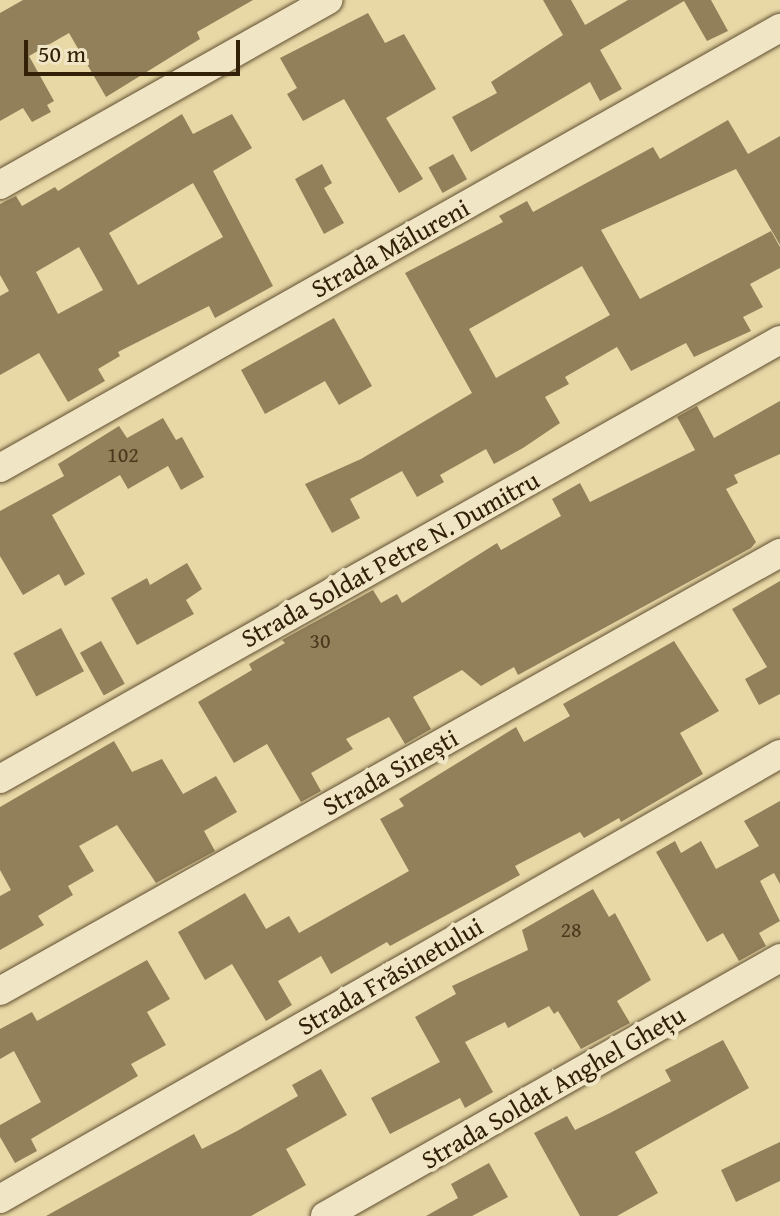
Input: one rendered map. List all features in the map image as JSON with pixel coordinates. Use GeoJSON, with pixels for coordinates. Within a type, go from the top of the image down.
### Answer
{"type":"FeatureCollection","features":[{"type":"Feature","properties":{"kind":"street"},"geometry":{"type":"LineString","coordinates":[[0,185],[328,0]]}},
{"type":"Feature","properties":{"kind":"street","name":"Strada Mălureni"},"geometry":{"type":"LineString","coordinates":[[0,468],[780,28]]}},
{"type":"Feature","properties":{"kind":"street","name":"Strada Soldat Petre N. Dumitru"},"geometry":{"type":"LineString","coordinates":[[0,779],[780,340]]}},
{"type":"Feature","properties":{"kind":"street","name":"Strada Sinești"},"geometry":{"type":"LineString","coordinates":[[0,991],[780,553]]}},
{"type":"Feature","properties":{"kind":"street","name":"Strada Frăsinetului"},"geometry":{"type":"LineString","coordinates":[[0,1199],[780,754]]}},
{"type":"Feature","properties":{"kind":"street","name":"Strada Soldat Anghel Ghețu"},"geometry":{"type":"LineString","coordinates":[[325,1216],[780,958]]}},
{"type":"Feature","properties":{"kind":"building"},"geometry":{"type":"Polygon","coordinates":[[[23,0],[253,0],[197,32],[200,39],[106,97],[69,33],[29,56],[54,101],[47,105],[51,112],[32,122],[23,108],[0,121],[0,13],[23,0]]]}},
{"type":"Feature","properties":{"kind":"building"},"geometry":{"type":"Polygon","coordinates":[[[543,0],[571,0],[585,25],[628,0],[711,0],[728,31],[707,41],[684,1],[600,50],[622,89],[600,101],[590,82],[471,152],[452,117],[497,93],[491,82],[563,35],[543,0]]]}},
{"type":"Feature","properties":{"kind":"building"},"geometry":{"type":"Polygon","coordinates":[[[368,13],[385,43],[404,34],[436,89],[386,118],[423,179],[399,193],[344,99],[303,121],[287,94],[297,88],[280,58],[368,13]]]}},
{"type":"Feature","properties":{"kind":"building"},"geometry":{"type":"Polygon","coordinates":[[[182,114],[193,134],[232,114],[252,148],[213,171],[273,286],[215,318],[209,306],[118,352],[120,356],[98,369],[105,381],[68,402],[39,353],[0,375],[0,296],[9,291],[0,275],[0,204],[16,196],[22,206],[55,187],[58,191],[182,114]],[[193,183],[109,233],[138,285],[223,237],[193,183]],[[79,247],[36,272],[58,314],[103,290],[79,247]]]}},
{"type":"Feature","properties":{"kind":"building"},"geometry":{"type":"Polygon","coordinates":[[[728,120],[748,154],[780,136],[780,245],[736,169],[601,230],[640,299],[771,231],[780,247],[780,268],[750,284],[763,307],[743,317],[751,331],[694,357],[686,343],[631,371],[617,347],[565,377],[569,384],[545,397],[560,423],[523,448],[494,464],[486,449],[440,475],[444,482],[417,497],[402,471],[350,499],[360,518],[332,533],[305,484],[361,459],[472,393],[405,273],[503,222],[499,216],[527,201],[533,212],[653,147],[660,159],[728,120]],[[582,266],[469,329],[496,378],[610,315],[582,266]]]}},
{"type":"Feature","properties":{"kind":"building"},"geometry":{"type":"Polygon","coordinates":[[[453,154],[467,179],[443,193],[429,168],[453,154]]]}},
{"type":"Feature","properties":{"kind":"building"},"geometry":{"type":"Polygon","coordinates":[[[322,164],[332,183],[324,188],[344,223],[324,234],[295,179],[322,164]]]}},
{"type":"Feature","properties":{"kind":"building"},"geometry":{"type":"Polygon","coordinates":[[[334,318],[372,386],[339,405],[325,381],[265,414],[241,370],[334,318]]]}},
{"type":"Feature","properties":{"kind":"building"},"geometry":{"type":"Polygon","coordinates":[[[780,401],[780,454],[734,475],[738,483],[726,489],[756,542],[751,548],[518,675],[514,667],[481,686],[462,670],[413,697],[431,729],[405,744],[389,717],[346,739],[353,749],[311,773],[321,791],[301,802],[267,744],[234,763],[198,702],[252,670],[249,664],[285,643],[282,640],[373,590],[381,603],[397,594],[402,603],[497,543],[501,550],[561,516],[552,499],[580,483],[590,502],[695,450],[677,417],[697,406],[714,438],[780,401]]]}},
{"type":"Feature","properties":{"kind":"building"},"geometry":{"type":"Polygon","coordinates":[[[163,418],[176,440],[182,437],[204,477],[181,490],[168,466],[128,489],[120,475],[52,515],[85,574],[65,586],[59,574],[23,595],[0,556],[0,511],[64,476],[58,464],[119,426],[127,438],[163,418]]]}},
{"type":"Feature","properties":{"kind":"building"},"geometry":{"type":"Polygon","coordinates":[[[187,563],[202,589],[186,600],[194,614],[137,645],[111,598],[147,578],[150,585],[187,563]]]}},
{"type":"Feature","properties":{"kind":"building"},"geometry":{"type":"Polygon","coordinates":[[[780,581],[780,694],[759,705],[745,679],[767,667],[732,609],[780,581]]]}},
{"type":"Feature","properties":{"kind":"building"},"geometry":{"type":"Polygon","coordinates":[[[61,628],[84,671],[36,697],[13,653],[61,628]]]}},
{"type":"Feature","properties":{"kind":"building"},"geometry":{"type":"Polygon","coordinates":[[[101,641],[125,684],[104,695],[80,653],[101,641]]]}},
{"type":"Feature","properties":{"kind":"building"},"geometry":{"type":"Polygon","coordinates":[[[674,641],[719,711],[680,733],[703,774],[621,822],[619,818],[584,838],[580,832],[515,866],[520,875],[390,946],[387,942],[331,974],[321,956],[278,981],[292,1005],[266,1021],[232,964],[205,980],[178,932],[245,893],[266,929],[289,916],[299,933],[409,871],[380,819],[404,806],[399,799],[516,727],[524,742],[570,716],[563,704],[674,641]]]}},
{"type":"Feature","properties":{"kind":"building"},"geometry":{"type":"Polygon","coordinates":[[[114,741],[132,772],[162,759],[183,794],[216,776],[237,812],[204,831],[215,851],[156,883],[117,825],[79,846],[94,871],[68,886],[73,895],[38,916],[44,925],[0,950],[0,896],[11,890],[0,870],[0,807],[114,741]]]}},
{"type":"Feature","properties":{"kind":"building"},"geometry":{"type":"Polygon","coordinates":[[[780,801],[780,884],[774,873],[760,881],[780,921],[759,933],[766,946],[739,961],[723,933],[707,942],[656,852],[675,841],[681,853],[701,841],[716,869],[759,846],[744,821],[780,801]]]}},
{"type":"Feature","properties":{"kind":"building"},"geometry":{"type":"Polygon","coordinates":[[[593,889],[609,917],[615,913],[651,980],[617,1001],[630,1023],[581,1049],[558,1011],[554,1014],[549,1006],[508,1028],[505,1022],[465,1042],[493,1092],[465,1108],[460,1098],[390,1134],[371,1098],[440,1062],[415,1017],[456,994],[452,986],[528,950],[522,930],[593,889]]]}},
{"type":"Feature","properties":{"kind":"building"},"geometry":{"type":"Polygon","coordinates":[[[147,960],[170,999],[147,1012],[166,1045],[131,1064],[138,1076],[31,1139],[37,1151],[15,1163],[0,1137],[0,1125],[41,1102],[14,1051],[0,1059],[0,1029],[32,1012],[37,1021],[147,960]]]}},
{"type":"Feature","properties":{"kind":"building"},"geometry":{"type":"Polygon","coordinates":[[[723,1040],[749,1088],[635,1152],[658,1193],[617,1216],[580,1216],[534,1133],[567,1116],[575,1130],[608,1114],[671,1081],[665,1070],[723,1040]]]}},
{"type":"Feature","properties":{"kind":"building"},"geometry":{"type":"Polygon","coordinates":[[[321,1069],[347,1115],[286,1149],[306,1185],[251,1216],[46,1216],[194,1134],[202,1149],[237,1131],[298,1096],[292,1085],[321,1069]]]}},
{"type":"Feature","properties":{"kind":"building"},"geometry":{"type":"Polygon","coordinates":[[[780,1142],[780,1181],[736,1202],[721,1170],[780,1142]]]}},
{"type":"Feature","properties":{"kind":"building"},"geometry":{"type":"Polygon","coordinates":[[[489,1163],[508,1197],[472,1216],[426,1216],[458,1198],[451,1184],[489,1163]]]}}]}
